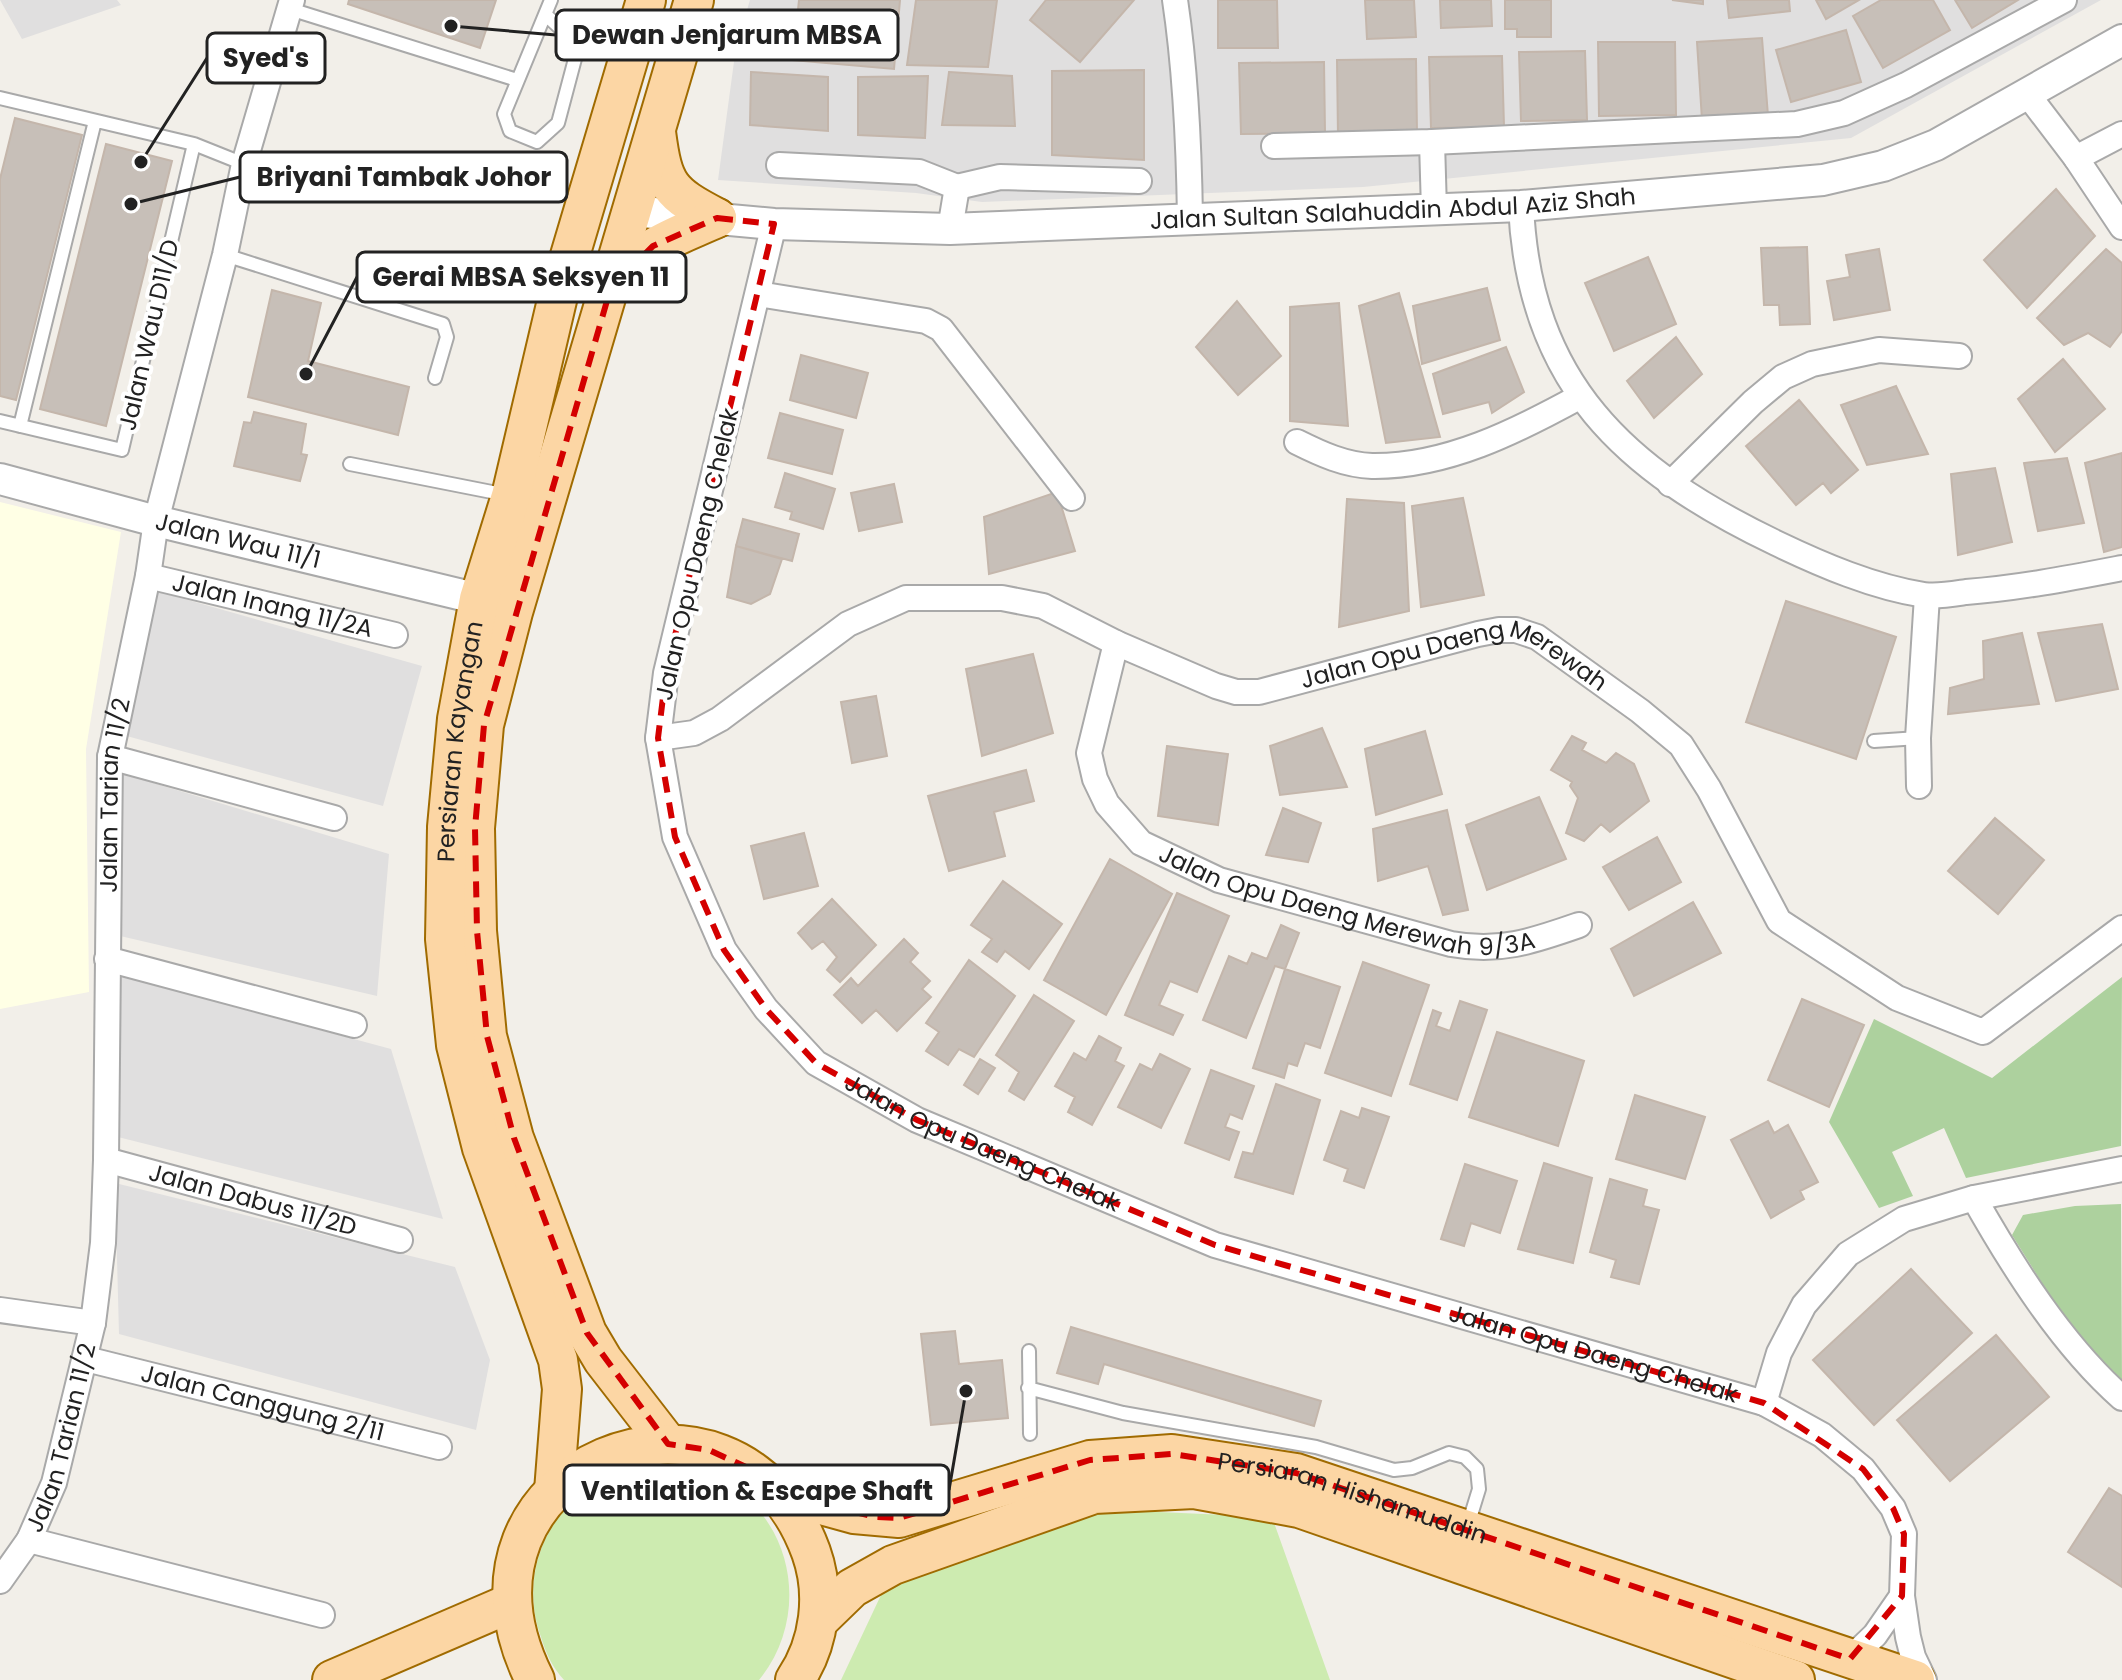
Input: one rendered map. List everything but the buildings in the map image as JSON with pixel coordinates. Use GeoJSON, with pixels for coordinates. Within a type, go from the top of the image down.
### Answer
{"type":"FeatureCollection","features":[{"type":"Feature","properties":{"kind":"main road","name":"Persiaran Kayangan"},"geometry":{"type":"LineString","coordinates":[[554,1491],[562,1389],[558,1360],[482,1148],[456,1045],[445,939],[447,827],[456,734],[479,599],[511,496],[558,296],[646,0]]}},
{"type":"Feature","properties":{"kind":"main road","name":"Persiaran Kayangan"},"geometry":{"type":"LineString","coordinates":[[668,1444],[603,1360],[587,1333],[514,1138],[487,1036],[477,931],[475,828],[484,725],[513,612],[694,0]]}},
{"type":"Feature","properties":{"kind":"main road"},"geometry":{"type":"LineString","coordinates":[[656,129],[660,163],[668,183],[683,200],[717,218]]}},
{"type":"Feature","properties":{"kind":"main road"},"geometry":{"type":"LineString","coordinates":[[558,296],[598,228],[607,219],[624,211],[632,211]]}},
{"type":"Feature","properties":{"kind":"main road"},"geometry":{"type":"LineString","coordinates":[[611,287],[627,267],[653,246],[717,218]]}},
{"type":"Feature","properties":{"kind":"main road"},"geometry":{"type":"LineString","coordinates":[[535,1680],[518,1642],[511,1603],[515,1562],[529,1523],[554,1491],[587,1464],[626,1448],[668,1444],[709,1450],[746,1467],[778,1493],[802,1527],[816,1566],[818,1621],[814,1640],[795,1680]]}},
{"type":"Feature","properties":{"kind":"main road","name":"Persiaran Hishamuddin"},"geometry":{"type":"LineString","coordinates":[[778,1493],[854,1514],[899,1518],[1090,1460],[1172,1454],[1296,1473],[1915,1680]]}},
{"type":"Feature","properties":{"kind":"main road","name":"Persiaran Hishamuddin"},"geometry":{"type":"LineString","coordinates":[[818,1621],[852,1588],[893,1565],[1094,1494],[1194,1489],[1299,1508],[1795,1680]]}},
{"type":"Feature","properties":{"kind":"main road"},"geometry":{"type":"LineString","coordinates":[[332,1680],[511,1603]]}},
{"type":"Feature","properties":{"kind":"street"},"geometry":{"type":"LineString","coordinates":[[1175,0],[1188,127],[1190,219]]}},
{"type":"Feature","properties":{"kind":"street"},"geometry":{"type":"LineString","coordinates":[[1274,146],[1432,142],[1797,124],[1844,113],[1906,85],[2064,0]]}},
{"type":"Feature","properties":{"kind":"street","name":"Jalan Tarian 11/2"},"geometry":{"type":"LineString","coordinates":[[0,1581],[29,1540],[54,1483],[93,1323],[103,1243],[106,1160],[110,757],[148,576],[156,521],[225,255],[244,164],[291,5]]}},
{"type":"Feature","properties":{"kind":"street","name":"Jalan Sultan Salahuddin Abdul Aziz Shah"},"geometry":{"type":"LineString","coordinates":[[632,211],[774,224],[950,229],[1521,206],[1823,180],[1883,166],[1936,145],[2122,40]]}},
{"type":"Feature","properties":{"kind":"street"},"geometry":{"type":"LineString","coordinates":[[2028,95],[2076,158],[2122,227]]}},
{"type":"Feature","properties":{"kind":"street"},"geometry":{"type":"LineString","coordinates":[[2076,158],[2122,134]]}},
{"type":"Feature","properties":{"kind":"street"},"geometry":{"type":"LineString","coordinates":[[1432,142],[1434,210]]}},
{"type":"Feature","properties":{"kind":"street"},"geometry":{"type":"LineString","coordinates":[[779,165],[919,172],[957,187],[1000,177],[1139,181]]}},
{"type":"Feature","properties":{"kind":"street"},"geometry":{"type":"LineString","coordinates":[[950,229],[957,187]]}},
{"type":"Feature","properties":{"kind":"street"},"geometry":{"type":"LineString","coordinates":[[1521,206],[1524,254],[1542,324],[1579,397],[1615,439],[1670,484],[1747,529],[1819,563],[1927,596],[2029,585],[2122,568]]}},
{"type":"Feature","properties":{"kind":"street","name":"Jalan Opu Daeng Chelak"},"geometry":{"type":"LineString","coordinates":[[774,224],[666,673],[658,738],[675,837],[724,950],[766,1009],[816,1063],[917,1120],[1215,1245],[1764,1403],[1822,1435],[1863,1469],[1893,1508],[1904,1534],[1902,1596],[1913,1657],[1924,1680]]}},
{"type":"Feature","properties":{"kind":"street"},"geometry":{"type":"LineString","coordinates":[[758,294],[926,321],[941,329],[1072,498]]}},
{"type":"Feature","properties":{"kind":"street"},"geometry":{"type":"LineString","coordinates":[[1670,484],[1773,385],[1812,364],[1879,350],[1959,356]]}},
{"type":"Feature","properties":{"kind":"street"},"geometry":{"type":"LineString","coordinates":[[1297,442],[1332,459],[1372,466],[1414,461],[1466,451],[1526,426],[1579,397]]}},
{"type":"Feature","properties":{"kind":"street","name":"Jalan Wau 11/1"},"geometry":{"type":"LineString","coordinates":[[0,479],[156,521],[479,599]]}},
{"type":"Feature","properties":{"kind":"street","name":"Jalan Inang 11/2A"},"geometry":{"type":"LineString","coordinates":[[148,576],[395,635]]}},
{"type":"Feature","properties":{"kind":"street"},"geometry":{"type":"LineString","coordinates":[[1919,786],[1918,738],[1927,596]]}},
{"type":"Feature","properties":{"kind":"street","name":"Jalan Opu Daeng Merewah"},"geometry":{"type":"LineString","coordinates":[[658,738],[694,733],[720,719],[848,624],[906,598],[1002,598],[1043,606],[1116,643],[1236,692],[1259,692],[1488,632],[1516,630],[1537,637],[1640,711],[1681,745],[1709,789],[1779,921],[1897,998],[1983,1032],[2122,928]]}},
{"type":"Feature","properties":{"kind":"street","name":"Jalan Opu Daeng Merewah 9/3A"},"geometry":{"type":"LineString","coordinates":[[1116,643],[1089,753],[1095,779],[1107,804],[1141,843],[1219,880],[1451,944],[1480,949],[1530,942],[1579,925]]}},
{"type":"Feature","properties":{"kind":"street"},"geometry":{"type":"LineString","coordinates":[[110,757],[334,818]]}},
{"type":"Feature","properties":{"kind":"street"},"geometry":{"type":"LineString","coordinates":[[107,959],[354,1025]]}},
{"type":"Feature","properties":{"kind":"street","name":"Jalan Dabus 11/2D"},"geometry":{"type":"LineString","coordinates":[[106,1160],[400,1240]]}},
{"type":"Feature","properties":{"kind":"street"},"geometry":{"type":"LineString","coordinates":[[1764,1403],[1779,1353],[1804,1305],[1848,1254],[1904,1219],[1974,1198],[2122,1169]]}},
{"type":"Feature","properties":{"kind":"street"},"geometry":{"type":"LineString","coordinates":[[1974,1198],[2009,1261],[2095,1374],[2122,1398]]}},
{"type":"Feature","properties":{"kind":"street"},"geometry":{"type":"LineString","coordinates":[[0,1310],[93,1323]]}},
{"type":"Feature","properties":{"kind":"street","name":"Jalan Canggung 2/11"},"geometry":{"type":"LineString","coordinates":[[86,1359],[439,1447]]}},
{"type":"Feature","properties":{"kind":"street"},"geometry":{"type":"LineString","coordinates":[[29,1540],[322,1615]]}},
{"type":"Feature","properties":{"kind":"street"},"geometry":{"type":"LineString","coordinates":[[1850,1659],[1882,1628],[1902,1596]]}},
{"type":"Feature","properties":{"kind":"lane"},"geometry":{"type":"LineString","coordinates":[[546,15],[574,41],[576,55],[558,123],[537,142],[510,131],[504,114],[551,0]]}},
{"type":"Feature","properties":{"kind":"lane"},"geometry":{"type":"LineString","coordinates":[[291,5],[517,80]]}},
{"type":"Feature","properties":{"kind":"lane"},"geometry":{"type":"LineString","coordinates":[[0,98],[194,144],[244,164]]}},
{"type":"Feature","properties":{"kind":"lane"},"geometry":{"type":"LineString","coordinates":[[20,426],[95,121]]}},
{"type":"Feature","properties":{"kind":"lane","name":"Jalan Wau D11/D"},"geometry":{"type":"LineString","coordinates":[[0,421],[122,450],[194,144]]}},
{"type":"Feature","properties":{"kind":"lane"},"geometry":{"type":"LineString","coordinates":[[225,255],[443,324],[447,337],[435,378]]}},
{"type":"Feature","properties":{"kind":"lane"},"geometry":{"type":"LineString","coordinates":[[350,464],[511,496]]}},
{"type":"Feature","properties":{"kind":"lane"},"geometry":{"type":"LineString","coordinates":[[1874,741],[1918,738]]}},
{"type":"Feature","properties":{"kind":"lane"},"geometry":{"type":"LineString","coordinates":[[1029,1351],[1030,1434]]}},
{"type":"Feature","properties":{"kind":"lane"},"geometry":{"type":"LineString","coordinates":[[1028,1388],[1123,1413],[1316,1447],[1394,1470],[1412,1468],[1449,1453],[1465,1457],[1477,1469],[1479,1489],[1467,1531]]}},
{"type":"Feature","properties":{"kind":"highlighted area"},"geometry":{"type":"Polygon","coordinates":[[[717,218],[774,224],[666,673],[658,738],[675,837],[724,950],[766,1009],[816,1063],[917,1120],[1215,1245],[1764,1403],[1863,1469],[1893,1508],[1904,1534],[1902,1596],[1850,1659],[1296,1473],[1172,1454],[1090,1460],[899,1518],[875,1517],[778,1493],[746,1467],[709,1450],[668,1444],[587,1333],[514,1138],[487,1036],[477,931],[475,828],[484,725],[611,287],[653,246],[717,218]]]}},
{"type":"Feature","properties":{"kind":"shaded area"},"geometry":{"type":"Polygon","coordinates":[[[0,0],[117,0],[121,5],[22,39],[0,0]]]}},
{"type":"Feature","properties":{"kind":"shaded area"},"geometry":{"type":"Polygon","coordinates":[[[750,0],[2101,0],[1851,138],[1363,187],[982,202],[916,193],[718,180],[736,47],[750,0]]]}},
{"type":"Feature","properties":{"kind":"shaded area"},"geometry":{"type":"Polygon","coordinates":[[[0,502],[121,532],[86,749],[89,992],[0,1009],[0,502]]]}},
{"type":"Feature","properties":{"kind":"shaded area"},"geometry":{"type":"Polygon","coordinates":[[[156,591],[422,666],[383,806],[123,735],[156,591]]]}},
{"type":"Feature","properties":{"kind":"shaded area"},"geometry":{"type":"Polygon","coordinates":[[[117,772],[389,854],[377,996],[116,935],[117,772]]]}},
{"type":"Feature","properties":{"kind":"shaded area"},"geometry":{"type":"Polygon","coordinates":[[[116,975],[391,1049],[443,1219],[118,1137],[116,975]]]}},
{"type":"Feature","properties":{"kind":"shaded area"},"geometry":{"type":"Polygon","coordinates":[[[115,1183],[455,1267],[490,1360],[476,1430],[119,1334],[115,1183]]]}},
{"type":"Feature","properties":{"kind":"green space"},"geometry":{"type":"Polygon","coordinates":[[[2122,977],[2121,1146],[1966,1178],[1944,1128],[1892,1152],[1913,1196],[1879,1208],[1829,1122],[1874,1019],[1992,1078],[2122,977]]]}},
{"type":"Feature","properties":{"kind":"green space"},"geometry":{"type":"Polygon","coordinates":[[[2121,1204],[2122,1388],[2060,1312],[2012,1235],[2023,1215],[2075,1206],[2121,1204]]]}},
{"type":"Feature","properties":{"kind":"green space"},"geometry":{"type":"Polygon","coordinates":[[[661,1466],[691,1470],[720,1480],[745,1497],[765,1518],[779,1543],[787,1571],[789,1599],[785,1628],[775,1655],[759,1680],[564,1680],[547,1654],[535,1614],[533,1592],[542,1548],[552,1527],[581,1493],[601,1480],[630,1470],[661,1466]]]}},
{"type":"Feature","properties":{"kind":"green space"},"geometry":{"type":"Polygon","coordinates":[[[1113,1510],[1272,1517],[1330,1680],[841,1680],[881,1595],[911,1572],[1012,1531],[1113,1510]]]}},
{"type":"Feature","properties":{"kind":"place","name":"Dewan Jenjarum MBSA"},"geometry":{"type":"Point","coordinates":[451,26]}},
{"type":"Feature","properties":{"kind":"place","name":"Syed's"},"geometry":{"type":"Point","coordinates":[141,162]}},
{"type":"Feature","properties":{"kind":"place","name":"Briyani Tambak Johor"},"geometry":{"type":"Point","coordinates":[131,204]}},
{"type":"Feature","properties":{"kind":"place","name":"Gerai MBSA Seksyen 11"},"geometry":{"type":"Point","coordinates":[306,374]}},
{"type":"Feature","properties":{"kind":"place","name":"Ventilation & Escape Shaft"},"geometry":{"type":"Point","coordinates":[966,1391]}}]}
